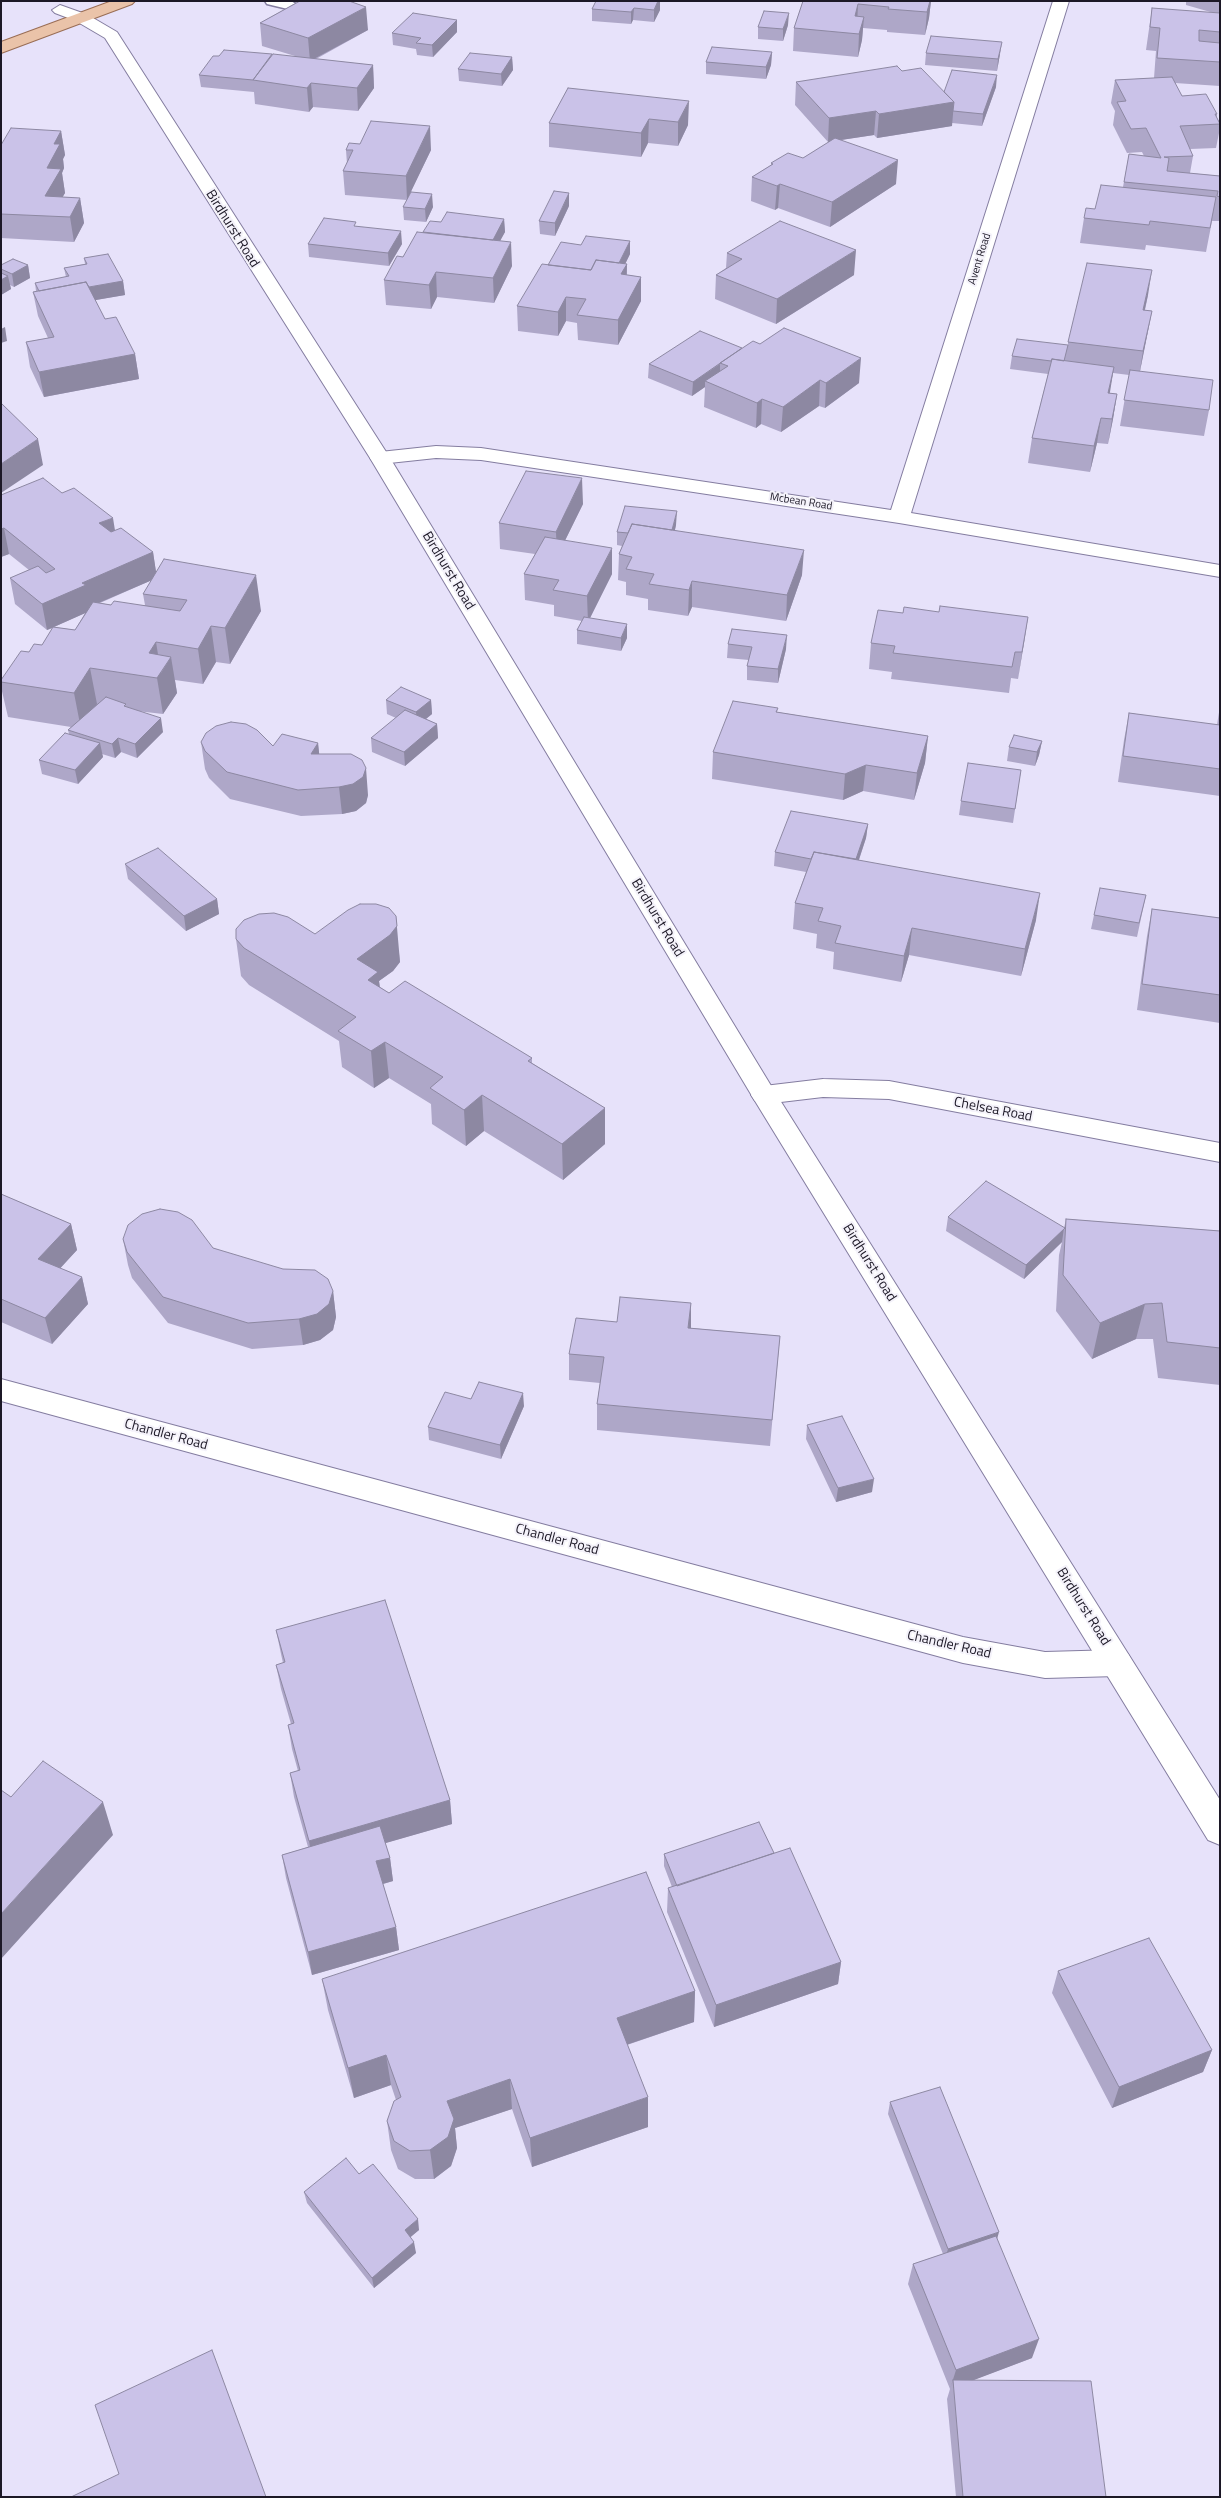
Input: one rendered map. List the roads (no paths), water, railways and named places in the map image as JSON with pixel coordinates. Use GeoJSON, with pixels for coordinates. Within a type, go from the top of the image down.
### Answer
{"type":"FeatureCollection","features":[{"type":"Feature","properties":{"kind":"main road"},"geometry":{"type":"LineString","coordinates":[[1,35],[60,10],[81,10],[127,1]]}},
{"type":"Feature","properties":{"kind":"main road"},"geometry":{"type":"LineString","coordinates":[[1,48],[81,10]]}},
{"type":"Feature","properties":{"kind":"street","name":"Avent Road"},"geometry":{"type":"LineString","coordinates":[[898,517],[1061,1]]}},
{"type":"Feature","properties":{"kind":"street","name":"Birdhurst Road"},"geometry":{"type":"LineString","coordinates":[[81,10],[111,36],[380,458],[764,1095],[1220,1830]]}},
{"type":"Feature","properties":{"kind":"street","name":"Mcbean Road"},"geometry":{"type":"LineString","coordinates":[[380,458],[436,452],[481,454],[898,517],[1220,571]]}},
{"type":"Feature","properties":{"kind":"street","name":"Chelsea Road"},"geometry":{"type":"LineString","coordinates":[[764,1095],[823,1088],[889,1090],[1220,1153]]}},
{"type":"Feature","properties":{"kind":"street","name":"Chandler Road"},"geometry":{"type":"LineString","coordinates":[[1,1390],[962,1650],[1045,1665],[1117,1663]]}},
{"type":"Feature","properties":{"kind":"lane"},"geometry":{"type":"LineString","coordinates":[[272,1],[292,6]]}}]}
